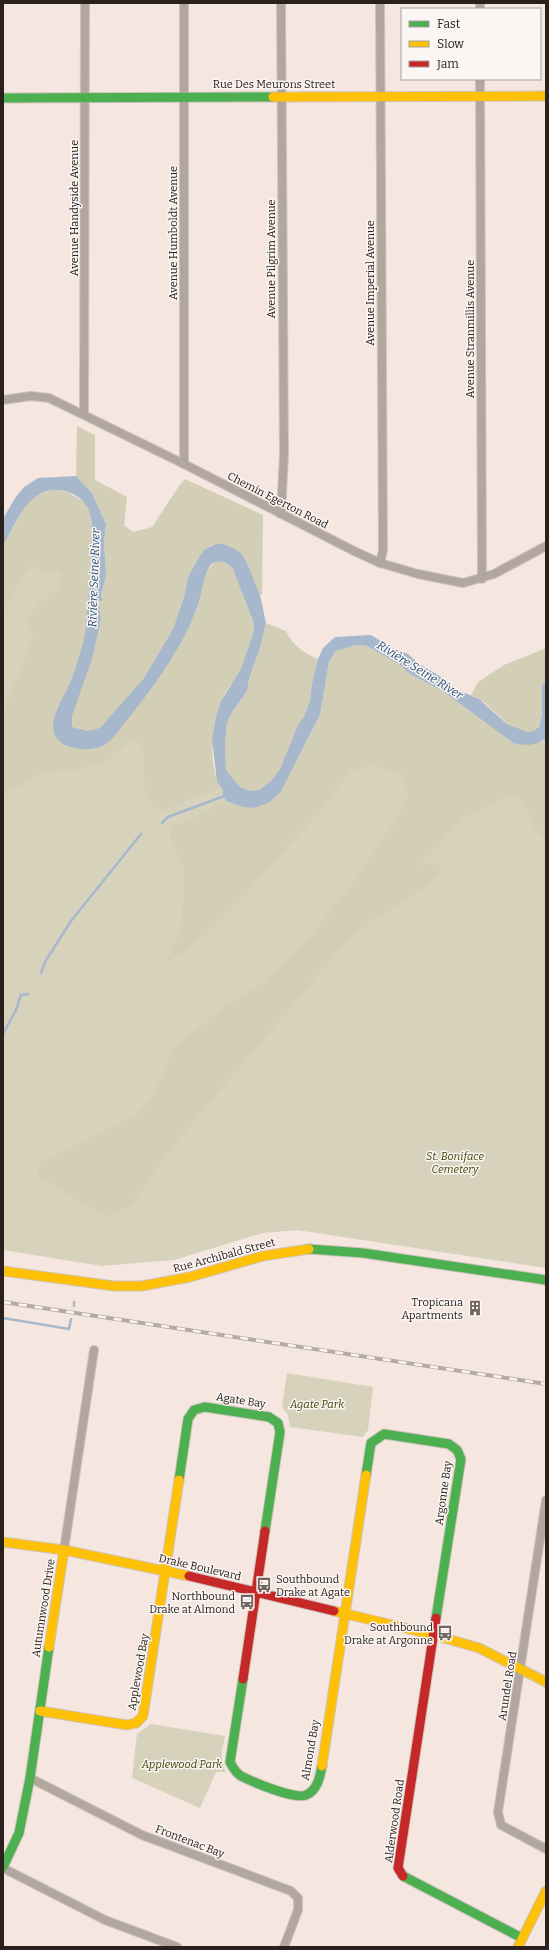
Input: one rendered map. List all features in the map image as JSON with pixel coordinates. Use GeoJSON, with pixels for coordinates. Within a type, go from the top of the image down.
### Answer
{"type":"FeatureCollection","features":[{"type":"Feature","properties":{"kind":"street","name":"Avenue Handyside Avenue"},"geometry":{"type":"LineString","coordinates":[[84,3],[84,413]]}},
{"type":"Feature","properties":{"kind":"street","name":"Avenue Humboldt Avenue"},"geometry":{"type":"LineString","coordinates":[[184,3],[184,464]]}},
{"type":"Feature","properties":{"kind":"street","name":"Avenue Pilgrim Avenue"},"geometry":{"type":"LineString","coordinates":[[281,3],[284,446],[281,514]]}},
{"type":"Feature","properties":{"kind":"street","name":"Avenue Imperial Avenue"},"geometry":{"type":"LineString","coordinates":[[380,3],[383,506],[383,550],[380,563]]}},
{"type":"Feature","properties":{"kind":"street","name":"Avenue Stranmillis Avenue"},"geometry":{"type":"LineString","coordinates":[[480,80],[482,579]]}},
{"type":"Feature","properties":{"kind":"street","name":"Rue Des Meurons Street"},"geometry":{"type":"LineString","coordinates":[[3,98],[281,95],[380,97],[546,96]]}},
{"type":"Feature","properties":{"kind":"street","name":"Chemin Egerton Road"},"geometry":{"type":"LineString","coordinates":[[3,400],[40,396],[49,398],[84,413],[354,551],[380,563],[418,574],[463,583],[482,579],[546,546]]}},
{"type":"Feature","properties":{"kind":"street","name":"Rue Archibald Street"},"geometry":{"type":"LineString","coordinates":[[3,1271],[114,1286],[142,1286],[190,1277],[263,1256],[313,1248],[363,1252],[546,1280]]}},
{"type":"Feature","properties":{"kind":"street","name":"Autumnwood Drive"},"geometry":{"type":"LineString","coordinates":[[3,1867],[19,1833],[30,1778],[94,1350]]}},
{"type":"Feature","properties":{"kind":"street","name":"Agate Bay"},"geometry":{"type":"LineString","coordinates":[[167,1571],[188,1419],[194,1410],[205,1407],[270,1417],[278,1423],[280,1432],[255,1591]]}},
{"type":"Feature","properties":{"kind":"street","name":"Argonne Bay"},"geometry":{"type":"LineString","coordinates":[[344,1613],[371,1443],[376,1438],[384,1434],[449,1444],[457,1450],[461,1459],[434,1635]]}},
{"type":"Feature","properties":{"kind":"street","name":"Arundel Road"},"geometry":{"type":"LineString","coordinates":[[546,1500],[498,1812],[498,1818],[501,1825],[546,1849]]}},
{"type":"Feature","properties":{"kind":"street","name":"Drake Boulevard"},"geometry":{"type":"LineString","coordinates":[[3,1542],[64,1550],[167,1571],[434,1635],[478,1648],[546,1682]]}},
{"type":"Feature","properties":{"kind":"street","name":"Applewood Bay"},"geometry":{"type":"LineString","coordinates":[[40,1711],[127,1726],[134,1725],[141,1721],[145,1713],[167,1571]]}},
{"type":"Feature","properties":{"kind":"street","name":"Almond Bay"},"geometry":{"type":"LineString","coordinates":[[255,1591],[230,1762],[234,1770],[241,1776],[294,1795],[306,1796],[316,1787],[320,1777],[344,1613]]}},
{"type":"Feature","properties":{"kind":"street","name":"Alderwood Road"},"geometry":{"type":"LineString","coordinates":[[434,1635],[398,1868],[403,1877],[522,1938]]}},
{"type":"Feature","properties":{"kind":"street","name":"Frontenac Bay"},"geometry":{"type":"LineString","coordinates":[[30,1778],[142,1835],[291,1892],[298,1898],[298,1910],[284,1947]]}},
{"type":"Feature","properties":{"kind":"street"},"geometry":{"type":"LineString","coordinates":[[3,1867],[105,1920],[177,1947]]}},
{"type":"Feature","properties":{"kind":"street"},"geometry":{"type":"LineString","coordinates":[[518,1947],[546,1891]]}},
{"type":"Feature","properties":{"kind":"green space","name":"St. Boniface Cemetery"},"geometry":{"type":"Polygon","coordinates":[[[27,503],[88,598],[84,642],[150,692],[222,788],[223,796],[226,801],[299,756],[542,742],[546,738],[546,1268],[297,1230],[263,1233],[174,1260],[102,1266],[3,1250],[3,546],[27,503]]]}},
{"type":"Feature","properties":{"kind":"green space","name":"Agate Park"},"geometry":{"type":"Polygon","coordinates":[[[287,1373],[373,1387],[368,1430],[363,1437],[290,1427],[288,1415],[282,1407],[287,1373]]]}},
{"type":"Feature","properties":{"kind":"green space","name":"Applewood Park"},"geometry":{"type":"Polygon","coordinates":[[[151,1724],[225,1736],[222,1750],[222,1763],[226,1772],[216,1772],[200,1808],[132,1778],[137,1734],[151,1724]]]}},
{"type":"Feature","properties":{"kind":"shaded area"},"geometry":{"type":"Polygon","coordinates":[[[77,426],[95,435],[95,480],[127,497],[124,525],[133,532],[152,527],[185,479],[263,515],[262,594],[260,595],[241,553],[224,544],[212,545],[205,549],[188,577],[184,597],[173,629],[144,678],[100,728],[87,731],[72,727],[72,716],[92,659],[101,619],[98,602],[103,600],[101,596],[106,575],[104,542],[106,524],[92,493],[76,476],[77,426]]]}},
{"type":"Feature","properties":{"kind":"shaded area"},"geometry":{"type":"Polygon","coordinates":[[[54,489],[70,493],[86,504],[90,512],[93,532],[90,589],[84,642],[70,683],[57,708],[55,736],[114,736],[150,690],[174,654],[196,610],[207,573],[212,565],[220,561],[229,564],[233,569],[250,611],[254,627],[254,633],[243,666],[223,698],[215,722],[212,746],[214,769],[222,788],[158,812],[145,792],[143,748],[133,739],[102,763],[76,771],[59,770],[42,774],[3,795],[3,711],[21,670],[33,633],[26,620],[39,603],[59,587],[62,574],[60,571],[46,574],[32,566],[21,579],[3,615],[3,546],[27,503],[37,495],[54,489]]]}},
{"type":"Feature","properties":{"kind":"shaded area"},"geometry":{"type":"Polygon","coordinates":[[[266,623],[286,631],[292,641],[299,648],[318,659],[312,683],[310,701],[304,716],[298,725],[280,769],[271,781],[259,790],[250,791],[240,787],[226,770],[225,745],[227,723],[232,712],[247,691],[249,679],[260,648],[266,623]]]}},
{"type":"Feature","properties":{"kind":"shaded area"},"geometry":{"type":"Polygon","coordinates":[[[356,645],[367,646],[400,665],[410,674],[444,692],[513,743],[542,742],[546,738],[546,842],[533,826],[525,803],[510,794],[465,817],[419,865],[436,862],[443,871],[422,889],[354,933],[180,1138],[130,1206],[111,1217],[73,1198],[37,1175],[41,1163],[134,1116],[152,1097],[165,1070],[172,1049],[227,1005],[260,985],[307,941],[350,886],[399,816],[408,796],[401,775],[374,765],[350,772],[316,816],[228,913],[190,947],[165,965],[181,929],[183,901],[184,868],[170,836],[171,827],[226,801],[231,804],[270,802],[281,791],[320,715],[329,662],[336,651],[356,645]]]}},
{"type":"Feature","properties":{"kind":"shaded area"},"geometry":{"type":"Polygon","coordinates":[[[546,648],[546,680],[542,685],[542,714],[538,729],[531,733],[510,726],[485,703],[471,695],[478,682],[504,665],[546,648]]]}},
{"type":"Feature","properties":{"kind":"water","name":"Rivière Seine River"},"geometry":{"type":"Polygon","coordinates":[[[76,476],[92,493],[106,524],[104,542],[106,575],[101,596],[103,600],[98,602],[101,619],[99,629],[92,659],[72,716],[72,727],[87,731],[100,728],[144,678],[173,629],[184,597],[188,577],[199,557],[205,549],[216,544],[224,544],[241,553],[246,561],[260,595],[266,623],[260,648],[249,679],[247,691],[232,712],[227,723],[225,745],[226,770],[240,787],[250,791],[259,790],[271,781],[280,769],[298,725],[304,716],[310,701],[312,683],[318,659],[323,648],[335,637],[371,635],[394,649],[408,654],[419,664],[443,678],[456,689],[479,699],[507,724],[528,732],[534,731],[539,727],[542,714],[542,685],[546,680],[546,738],[539,743],[530,745],[513,743],[444,692],[410,674],[400,665],[367,646],[356,645],[336,651],[329,662],[320,715],[281,791],[270,802],[254,808],[243,807],[226,801],[223,796],[222,788],[217,782],[212,739],[221,701],[241,669],[254,631],[253,621],[233,569],[227,563],[219,561],[213,563],[207,571],[192,621],[168,665],[114,736],[104,745],[93,749],[80,749],[67,746],[58,740],[54,734],[53,727],[56,712],[72,678],[85,635],[87,606],[91,582],[92,527],[90,515],[84,502],[71,493],[55,490],[44,492],[35,497],[27,505],[3,546],[3,519],[15,498],[24,487],[38,478],[76,476]]]}},
{"type":"Feature","properties":{"kind":"waterway"},"geometry":{"type":"LineString","coordinates":[[162,823],[168,817],[227,795]]}},
{"type":"Feature","properties":{"kind":"waterway"},"geometry":{"type":"LineString","coordinates":[[41,973],[45,962],[71,921],[141,834]]}},
{"type":"Feature","properties":{"kind":"waterway"},"geometry":{"type":"LineString","coordinates":[[3,1034],[16,1010],[21,995],[28,994]]}},
{"type":"Feature","properties":{"kind":"waterway"},"geometry":{"type":"LineString","coordinates":[[3,1318],[69,1329],[71,1319]]}},
{"type":"Feature","properties":{"kind":"railway"},"geometry":{"type":"LineString","coordinates":[[3,1302],[546,1384]]}},
{"type":"Feature","properties":{"kind":"traffic: fast"},"geometry":{"type":"LineString","coordinates":[[3,98],[273,97]]}},
{"type":"Feature","properties":{"kind":"traffic: fast"},"geometry":{"type":"LineString","coordinates":[[309,1249],[363,1253],[546,1280]]}},
{"type":"Feature","properties":{"kind":"traffic: fast"},"geometry":{"type":"LineString","coordinates":[[179,1480],[188,1419],[194,1410],[205,1407],[269,1417],[278,1423],[280,1432],[265,1531]]}},
{"type":"Feature","properties":{"kind":"traffic: fast"},"geometry":{"type":"LineString","coordinates":[[366,1475],[371,1443],[384,1434],[449,1444],[457,1450],[461,1459],[436,1618]]}},
{"type":"Feature","properties":{"kind":"traffic: fast"},"geometry":{"type":"LineString","coordinates":[[3,1867],[19,1833],[30,1778],[49,1647]]}},
{"type":"Feature","properties":{"kind":"traffic: fast"},"geometry":{"type":"LineString","coordinates":[[243,1679],[230,1762],[236,1772],[241,1776],[264,1786],[284,1793],[301,1796],[306,1795],[313,1790],[319,1779],[322,1766]]}},
{"type":"Feature","properties":{"kind":"traffic: fast"},"geometry":{"type":"LineString","coordinates":[[403,1876],[522,1938]]}},
{"type":"Feature","properties":{"kind":"traffic: slow"},"geometry":{"type":"LineString","coordinates":[[273,97],[546,96]]}},
{"type":"Feature","properties":{"kind":"traffic: slow"},"geometry":{"type":"LineString","coordinates":[[3,1271],[114,1286],[142,1286],[190,1277],[263,1256],[309,1249]]}},
{"type":"Feature","properties":{"kind":"traffic: slow"},"geometry":{"type":"LineString","coordinates":[[322,1766],[366,1475]]}},
{"type":"Feature","properties":{"kind":"traffic: slow"},"geometry":{"type":"LineString","coordinates":[[40,1711],[127,1725],[136,1723],[143,1716],[179,1480]]}},
{"type":"Feature","properties":{"kind":"traffic: slow"},"geometry":{"type":"LineString","coordinates":[[3,1542],[64,1550],[189,1576]]}},
{"type":"Feature","properties":{"kind":"traffic: slow"},"geometry":{"type":"LineString","coordinates":[[49,1647],[64,1550]]}},
{"type":"Feature","properties":{"kind":"traffic: slow"},"geometry":{"type":"LineString","coordinates":[[334,1611],[434,1635],[479,1648],[546,1682]]}},
{"type":"Feature","properties":{"kind":"traffic: slow"},"geometry":{"type":"LineString","coordinates":[[518,1947],[546,1891]]}},
{"type":"Feature","properties":{"kind":"traffic: jam"},"geometry":{"type":"LineString","coordinates":[[243,1679],[265,1531]]}},
{"type":"Feature","properties":{"kind":"traffic: jam"},"geometry":{"type":"LineString","coordinates":[[189,1576],[334,1611]]}},
{"type":"Feature","properties":{"kind":"traffic: jam"},"geometry":{"type":"LineString","coordinates":[[403,1876],[398,1868],[436,1618]]}},
{"type":"Feature","properties":{"kind":"place","name":"Tropicana Apartments"},"geometry":{"type":"Point","coordinates":[475,1308]}},
{"type":"Feature","properties":{"kind":"place","name":"Southbound Drake at Agate"},"geometry":{"type":"Point","coordinates":[264,1585]}},
{"type":"Feature","properties":{"kind":"place","name":"Northbound Drake at Almond"},"geometry":{"type":"Point","coordinates":[247,1602]}},
{"type":"Feature","properties":{"kind":"place","name":"Southbound Drake at Argonne"},"geometry":{"type":"Point","coordinates":[445,1633]}}]}
